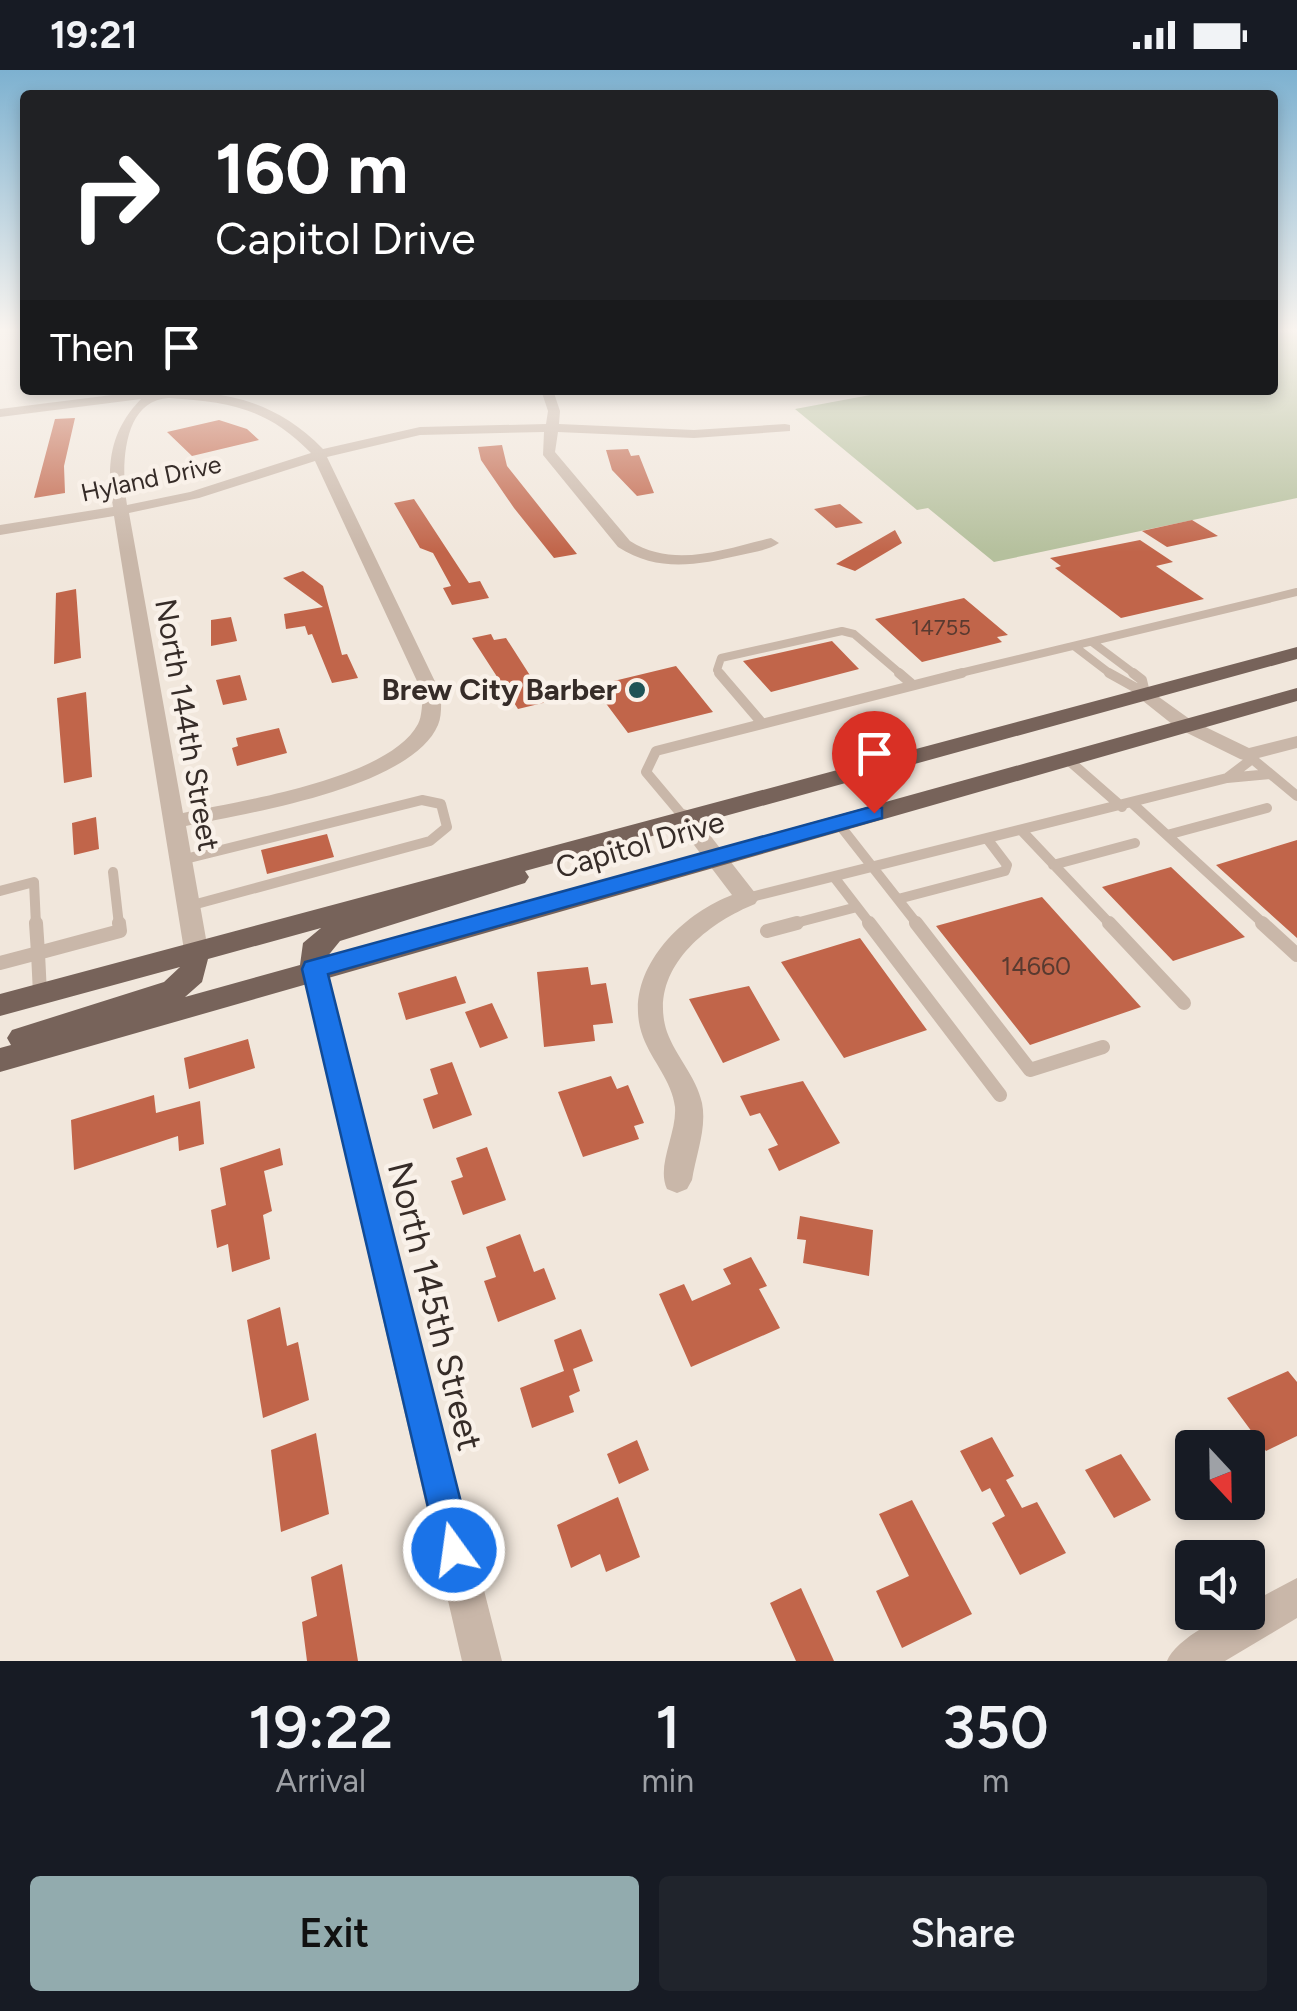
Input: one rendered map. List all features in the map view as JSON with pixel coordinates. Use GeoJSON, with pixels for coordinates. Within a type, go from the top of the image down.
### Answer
{"type":"FeatureCollection","features":[{"type":"Feature","properties":{"kind":"main road","name":"Capitol Drive"},"geometry":{"type":"LineString","coordinates":[[0,1005],[683,816],[1297,654]]}},
{"type":"Feature","properties":{"kind":"main road","name":"Capitol Drive"},"geometry":{"type":"LineString","coordinates":[[0,1060],[1297,694]]}},
{"type":"Feature","properties":{"kind":"main road"},"geometry":{"type":"LineString","coordinates":[[314,969],[313,950],[331,934],[490,887],[574,846]]}},
{"type":"Feature","properties":{"kind":"main road"},"geometry":{"type":"LineString","coordinates":[[0,1050],[54,1026],[174,990],[192,976],[196,950]]}},
{"type":"Feature","properties":{"kind":"street"},"geometry":{"type":"LineString","coordinates":[[0,412],[71,403]]}},
{"type":"Feature","properties":{"kind":"street","name":"North 144th Street"},"geometry":{"type":"LineString","coordinates":[[147,403],[116,444],[120,510],[196,950]]}},
{"type":"Feature","properties":{"kind":"street"},"geometry":{"type":"LineString","coordinates":[[172,822],[371,772],[396,761],[428,732],[436,716],[432,694],[318,456],[298,427],[263,409],[237,403]]}},
{"type":"Feature","properties":{"kind":"street"},"geometry":{"type":"LineString","coordinates":[[551,403],[554,410],[546,444],[551,458],[633,551],[657,560],[683,562],[770,542]]}},
{"type":"Feature","properties":{"kind":"street","name":"Hyland Drive"},"geometry":{"type":"LineString","coordinates":[[0,530],[196,494],[318,456],[417,431],[549,428],[714,433],[784,428]]}},
{"type":"Feature","properties":{"kind":"street"},"geometry":{"type":"LineString","coordinates":[[1144,693],[1184,724],[1250,758],[1297,742]]}},
{"type":"Feature","properties":{"kind":"street"},"geometry":{"type":"LineString","coordinates":[[677,1180],[688,1110],[674,1066],[652,1026],[653,994],[670,952],[694,924],[718,907],[746,898],[683,816]]}},
{"type":"Feature","properties":{"kind":"street","name":"North 145th Street"},"geometry":{"type":"LineString","coordinates":[[314,969],[482,1661]]}},
{"type":"Feature","properties":{"kind":"street"},"geometry":{"type":"LineString","coordinates":[[1188,1661],[1297,1598]]}},
{"type":"Feature","properties":{"kind":"lane"},"geometry":{"type":"LineString","coordinates":[[683,816],[646,772],[648,761],[656,752],[676,744],[1297,592]]}},
{"type":"Feature","properties":{"kind":"lane"},"geometry":{"type":"LineString","coordinates":[[761,722],[717,670],[721,658],[842,630],[854,634],[913,685]]}},
{"type":"Feature","properties":{"kind":"lane"},"geometry":{"type":"LineString","coordinates":[[1092,642],[1142,680],[1144,693]]}},
{"type":"Feature","properties":{"kind":"lane"},"geometry":{"type":"LineString","coordinates":[[1074,646],[1124,685],[1144,693]]}},
{"type":"Feature","properties":{"kind":"lane"},"geometry":{"type":"LineString","coordinates":[[1066,758],[1167,835],[1297,954]]}},
{"type":"Feature","properties":{"kind":"lane"},"geometry":{"type":"LineString","coordinates":[[1227,778],[1250,758],[1297,796]]}},
{"type":"Feature","properties":{"kind":"lane"},"geometry":{"type":"LineString","coordinates":[[746,898],[1128,806],[1227,778],[1270,774]]}},
{"type":"Feature","properties":{"kind":"lane"},"geometry":{"type":"LineString","coordinates":[[180,860],[422,800],[441,804],[448,820],[448,827],[430,842],[190,906]]}},
{"type":"Feature","properties":{"kind":"lane"},"geometry":{"type":"LineString","coordinates":[[1167,835],[1266,808]]}},
{"type":"Feature","properties":{"kind":"lane"},"geometry":{"type":"LineString","coordinates":[[838,823],[1030,1070],[1103,1047]]}},
{"type":"Feature","properties":{"kind":"lane"},"geometry":{"type":"LineString","coordinates":[[1022,832],[1184,1003]]}},
{"type":"Feature","properties":{"kind":"lane"},"geometry":{"type":"LineString","coordinates":[[898,899],[1005,870],[1007,865],[988,840]]}},
{"type":"Feature","properties":{"kind":"lane"},"geometry":{"type":"LineString","coordinates":[[1053,865],[1135,843]]}},
{"type":"Feature","properties":{"kind":"lane"},"geometry":{"type":"LineString","coordinates":[[0,964],[120,931],[113,872]]}},
{"type":"Feature","properties":{"kind":"lane"},"geometry":{"type":"LineString","coordinates":[[834,876],[1000,1095]]}},
{"type":"Feature","properties":{"kind":"lane"},"geometry":{"type":"LineString","coordinates":[[0,891],[34,882],[40,994]]}},
{"type":"Feature","properties":{"kind":"lane"},"geometry":{"type":"LineString","coordinates":[[768,931],[857,907]]}},
{"type":"Feature","properties":{"kind":"green space"},"geometry":{"type":"Polygon","coordinates":[[[826,403],[1297,403],[1297,498],[994,562],[928,508],[917,510],[795,409],[826,403]]]}},
{"type":"Feature","properties":{"kind":"building"},"geometry":{"type":"Polygon","coordinates":[[[75,418],[64,466],[65,493],[34,498],[55,419],[75,418]]]}},
{"type":"Feature","properties":{"kind":"building"},"geometry":{"type":"Polygon","coordinates":[[[219,420],[247,429],[259,440],[192,456],[167,432],[219,420]]]}},
{"type":"Feature","properties":{"kind":"building"},"geometry":{"type":"Polygon","coordinates":[[[502,445],[507,466],[577,554],[554,558],[514,508],[481,460],[478,447],[502,445]]]}},
{"type":"Feature","properties":{"kind":"building"},"geometry":{"type":"Polygon","coordinates":[[[628,449],[631,456],[639,455],[654,493],[637,496],[612,470],[606,450],[628,449]]]}},
{"type":"Feature","properties":{"kind":"building"},"geometry":{"type":"Polygon","coordinates":[[[414,499],[469,583],[480,581],[489,598],[452,605],[443,588],[451,586],[433,553],[420,548],[394,503],[414,499]]]}},
{"type":"Feature","properties":{"kind":"building"},"geometry":{"type":"Polygon","coordinates":[[[840,504],[863,523],[836,528],[814,509],[840,504]]]}},
{"type":"Feature","properties":{"kind":"building"},"geometry":{"type":"Polygon","coordinates":[[[1192,520],[1218,536],[1167,547],[1142,531],[1192,520]]]}},
{"type":"Feature","properties":{"kind":"building"},"geometry":{"type":"Polygon","coordinates":[[[895,530],[902,543],[855,571],[836,564],[895,530]]]}},
{"type":"Feature","properties":{"kind":"building"},"geometry":{"type":"Polygon","coordinates":[[[1140,540],[1173,562],[1156,566],[1204,599],[1121,618],[1055,568],[1061,566],[1050,558],[1140,540]]]}},
{"type":"Feature","properties":{"kind":"building"},"geometry":{"type":"Polygon","coordinates":[[[303,571],[323,586],[342,655],[347,654],[358,678],[332,683],[312,634],[308,635],[305,626],[286,629],[284,614],[323,607],[283,578],[303,571]]]}},
{"type":"Feature","properties":{"kind":"building"},"geometry":{"type":"Polygon","coordinates":[[[76,589],[81,658],[54,664],[56,593],[76,589]]]}},
{"type":"Feature","properties":{"kind":"building"},"geometry":{"type":"Polygon","coordinates":[[[964,598],[1008,635],[997,637],[1002,642],[922,662],[875,619],[964,598]]]}},
{"type":"Feature","properties":{"kind":"building"},"geometry":{"type":"Polygon","coordinates":[[[231,617],[237,641],[211,646],[211,620],[231,617]]]}},
{"type":"Feature","properties":{"kind":"building"},"geometry":{"type":"Polygon","coordinates":[[[491,634],[494,640],[506,638],[547,702],[518,709],[472,638],[491,634]]]}},
{"type":"Feature","properties":{"kind":"building"},"geometry":{"type":"Polygon","coordinates":[[[832,641],[859,669],[771,692],[743,661],[832,641]]]}},
{"type":"Feature","properties":{"kind":"building"},"geometry":{"type":"Polygon","coordinates":[[[676,666],[713,712],[628,733],[593,686],[676,666]]]}},
{"type":"Feature","properties":{"kind":"building"},"geometry":{"type":"Polygon","coordinates":[[[240,675],[247,700],[223,705],[216,680],[240,675]]]}},
{"type":"Feature","properties":{"kind":"building"},"geometry":{"type":"Polygon","coordinates":[[[86,692],[92,777],[64,783],[57,698],[86,692]]]}},
{"type":"Feature","properties":{"kind":"building"},"geometry":{"type":"Polygon","coordinates":[[[279,728],[287,753],[237,766],[232,748],[238,746],[236,738],[279,728]]]}},
{"type":"Feature","properties":{"kind":"building"},"geometry":{"type":"Polygon","coordinates":[[[96,817],[99,849],[74,855],[72,823],[96,817]]]}},
{"type":"Feature","properties":{"kind":"building"},"geometry":{"type":"Polygon","coordinates":[[[327,834],[334,857],[267,874],[261,850],[327,834]]]}},
{"type":"Feature","properties":{"kind":"building"},"geometry":{"type":"Polygon","coordinates":[[[1297,840],[1297,938],[1216,865],[1297,840]]]}},
{"type":"Feature","properties":{"kind":"building"},"geometry":{"type":"Polygon","coordinates":[[[1171,867],[1245,937],[1173,961],[1102,887],[1171,867]]]}},
{"type":"Feature","properties":{"kind":"building"},"geometry":{"type":"Polygon","coordinates":[[[1042,897],[1141,1007],[1030,1045],[936,926],[1042,897]]]}},
{"type":"Feature","properties":{"kind":"building"},"geometry":{"type":"Polygon","coordinates":[[[860,938],[927,1030],[844,1058],[781,962],[860,938]]]}},
{"type":"Feature","properties":{"kind":"building"},"geometry":{"type":"Polygon","coordinates":[[[588,967],[591,985],[606,983],[613,1023],[593,1025],[595,1041],[544,1047],[537,972],[588,967]]]}},
{"type":"Feature","properties":{"kind":"building"},"geometry":{"type":"Polygon","coordinates":[[[456,976],[466,1003],[406,1020],[398,993],[456,976]]]}},
{"type":"Feature","properties":{"kind":"building"},"geometry":{"type":"Polygon","coordinates":[[[749,986],[780,1040],[723,1063],[689,999],[749,986]]]}},
{"type":"Feature","properties":{"kind":"building"},"geometry":{"type":"Polygon","coordinates":[[[492,1003],[508,1038],[480,1048],[465,1012],[492,1003]]]}},
{"type":"Feature","properties":{"kind":"building"},"geometry":{"type":"Polygon","coordinates":[[[248,1039],[255,1068],[189,1089],[184,1058],[248,1039]]]}},
{"type":"Feature","properties":{"kind":"building"},"geometry":{"type":"Polygon","coordinates":[[[452,1062],[472,1115],[433,1129],[423,1099],[438,1094],[430,1069],[452,1062]]]}},
{"type":"Feature","properties":{"kind":"building"},"geometry":{"type":"Polygon","coordinates":[[[611,1076],[617,1089],[628,1085],[644,1123],[634,1126],[639,1139],[583,1157],[558,1092],[611,1076]]]}},
{"type":"Feature","properties":{"kind":"building"},"geometry":{"type":"Polygon","coordinates":[[[803,1081],[840,1143],[779,1171],[768,1149],[778,1145],[760,1113],[750,1116],[740,1096],[803,1081]]]}},
{"type":"Feature","properties":{"kind":"building"},"geometry":{"type":"Polygon","coordinates":[[[154,1095],[156,1113],[200,1101],[204,1144],[179,1151],[178,1136],[74,1170],[71,1120],[154,1095]]]}},
{"type":"Feature","properties":{"kind":"building"},"geometry":{"type":"Polygon","coordinates":[[[487,1147],[506,1200],[463,1215],[451,1181],[463,1177],[456,1158],[487,1147]]]}},
{"type":"Feature","properties":{"kind":"building"},"geometry":{"type":"Polygon","coordinates":[[[280,1148],[283,1165],[264,1171],[272,1211],[263,1215],[270,1259],[232,1272],[228,1244],[217,1248],[211,1210],[226,1205],[220,1168],[280,1148]]]}},
{"type":"Feature","properties":{"kind":"building"},"geometry":{"type":"Polygon","coordinates":[[[800,1216],[873,1230],[869,1276],[803,1263],[806,1240],[797,1239],[800,1216]]]}},
{"type":"Feature","properties":{"kind":"building"},"geometry":{"type":"Polygon","coordinates":[[[520,1234],[534,1272],[544,1268],[556,1299],[498,1322],[484,1281],[496,1277],[486,1247],[520,1234]]]}},
{"type":"Feature","properties":{"kind":"building"},"geometry":{"type":"Polygon","coordinates":[[[751,1257],[767,1286],[759,1289],[780,1328],[691,1367],[659,1294],[684,1284],[692,1301],[731,1284],[723,1269],[751,1257]]]}},
{"type":"Feature","properties":{"kind":"building"},"geometry":{"type":"Polygon","coordinates":[[[280,1307],[287,1346],[298,1342],[309,1400],[263,1418],[247,1320],[280,1307]]]}},
{"type":"Feature","properties":{"kind":"building"},"geometry":{"type":"Polygon","coordinates":[[[581,1329],[593,1361],[573,1369],[580,1391],[569,1396],[574,1412],[532,1428],[520,1388],[564,1371],[554,1340],[581,1329]]]}},
{"type":"Feature","properties":{"kind":"building"},"geometry":{"type":"Polygon","coordinates":[[[1288,1371],[1297,1382],[1297,1436],[1266,1451],[1265,1430],[1251,1430],[1227,1398],[1288,1371]]]}},
{"type":"Feature","properties":{"kind":"building"},"geometry":{"type":"Polygon","coordinates":[[[316,1433],[329,1514],[281,1532],[271,1450],[316,1433]]]}},
{"type":"Feature","properties":{"kind":"building"},"geometry":{"type":"Polygon","coordinates":[[[992,1437],[1014,1476],[1006,1480],[1022,1508],[1037,1502],[1066,1553],[1020,1575],[992,1523],[1005,1516],[990,1488],[982,1492],[960,1451],[992,1437]]]}},
{"type":"Feature","properties":{"kind":"building"},"geometry":{"type":"Polygon","coordinates":[[[637,1440],[649,1470],[619,1484],[607,1454],[637,1440]]]}},
{"type":"Feature","properties":{"kind":"building"},"geometry":{"type":"Polygon","coordinates":[[[1121,1454],[1151,1500],[1114,1518],[1085,1470],[1121,1454]]]}},
{"type":"Feature","properties":{"kind":"building"},"geometry":{"type":"Polygon","coordinates":[[[618,1497],[640,1557],[606,1572],[600,1554],[571,1568],[557,1525],[618,1497]]]}},
{"type":"Feature","properties":{"kind":"building"},"geometry":{"type":"Polygon","coordinates":[[[912,1500],[972,1614],[902,1648],[876,1591],[909,1576],[879,1514],[912,1500]]]}},
{"type":"Feature","properties":{"kind":"building"},"geometry":{"type":"Polygon","coordinates":[[[342,1564],[358,1661],[307,1661],[302,1622],[317,1616],[311,1577],[342,1564]]]}},
{"type":"Feature","properties":{"kind":"building"},"geometry":{"type":"Polygon","coordinates":[[[801,1588],[834,1661],[796,1661],[770,1603],[801,1588]]]}},
{"type":"Feature","properties":{"kind":"place","name":"Brew City Barber"},"geometry":{"type":"Point","coordinates":[637,690]}},
{"type":"Feature","properties":{"kind":"route"},"geometry":{"type":"LineString","coordinates":[[454,1550],[362,1182],[314,969],[874,813]]}}]}
